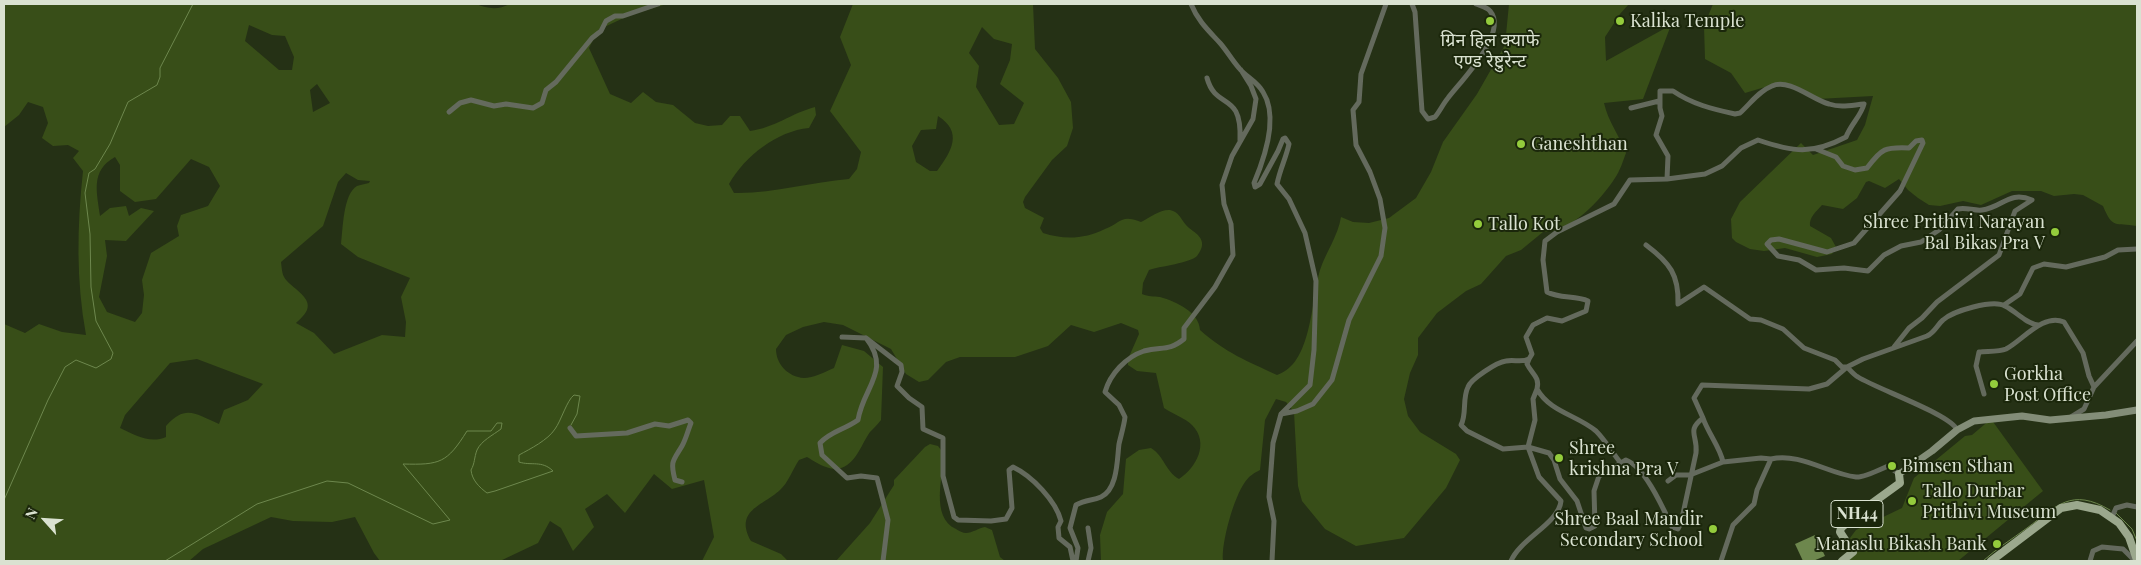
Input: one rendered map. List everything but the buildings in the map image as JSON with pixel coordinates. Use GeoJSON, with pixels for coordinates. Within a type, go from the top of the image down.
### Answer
{"type":"FeatureCollection","features":[{"type":"Feature","properties":{"kind":"main road","name":"NH44"},"geometry":{"type":"LineString","coordinates":[[1842,561],[1853,552],[1840,532],[1841,528],[1900,483],[1899,474]]}},
{"type":"Feature","properties":{"kind":"main road"},"geometry":{"type":"LineString","coordinates":[[1991,561],[2064,506],[2088,506],[2112,517],[2125,529],[2136,561]]}},
{"type":"Feature","properties":{"kind":"street"},"geometry":{"type":"LineString","coordinates":[[449,112],[460,103],[471,100],[494,106],[506,104],[533,108],[542,102],[546,90],[556,82],[592,38],[601,31],[606,21],[615,16],[622,16],[658,4]]}},
{"type":"Feature","properties":{"kind":"street"},"geometry":{"type":"LineString","coordinates":[[1075,561],[1078,548],[1070,528],[1076,505],[1084,500],[1101,497],[1108,491],[1119,461],[1125,417],[1119,405],[1105,392],[1109,378],[1133,356],[1147,350],[1173,348],[1184,339],[1184,328],[1214,287],[1233,255],[1231,224],[1224,204],[1222,185],[1240,142],[1253,119],[1256,99],[1251,86],[1230,55],[1205,29],[1191,4]]}},
{"type":"Feature","properties":{"kind":"street"},"geometry":{"type":"LineString","coordinates":[[1281,414],[1297,412],[1313,404],[1332,380],[1349,320],[1381,256],[1385,228],[1380,200],[1370,172],[1356,146],[1352,110],[1359,102],[1361,74],[1386,4]]}},
{"type":"Feature","properties":{"kind":"street"},"geometry":{"type":"LineString","coordinates":[[1412,4],[1416,12],[1422,111],[1428,120],[1435,117],[1447,99],[1473,71],[1485,51],[1493,26],[1493,17],[1487,9],[1476,4]]}},
{"type":"Feature","properties":{"kind":"street"},"geometry":{"type":"LineString","coordinates":[[1240,70],[1256,82],[1263,92],[1269,103],[1272,116],[1267,146],[1254,183],[1255,186],[1260,184],[1285,138],[1290,144],[1280,165],[1277,184],[1289,199],[1305,233],[1316,281],[1314,350],[1310,385],[1281,414],[1273,443],[1269,497],[1274,521],[1272,561]]}},
{"type":"Feature","properties":{"kind":"street"},"geometry":{"type":"LineString","coordinates":[[1207,78],[1213,93],[1235,107],[1238,113],[1240,142]]}},
{"type":"Feature","properties":{"kind":"street"},"geometry":{"type":"LineString","coordinates":[[1512,561],[1530,537],[1558,512],[1561,506],[1561,501],[1539,477],[1528,447],[1534,420],[1533,399],[1539,382],[1527,364],[1532,354],[1526,337],[1533,325],[1547,318],[1562,321],[1578,316],[1586,311],[1588,302],[1547,292],[1543,260],[1545,241],[1557,232],[1614,204],[1622,196],[1630,180],[1667,179],[1705,174],[1722,166],[1741,148],[1758,140],[1794,151],[1816,149],[1846,137],[1852,123],[1862,113],[1864,104],[1841,107],[1830,105],[1785,84],[1774,84],[1765,89],[1740,113],[1735,114],[1696,104],[1679,97],[1673,91],[1660,91],[1659,101],[1662,116],[1656,136],[1668,156],[1667,179]]}},
{"type":"Feature","properties":{"kind":"street"},"geometry":{"type":"LineString","coordinates":[[1631,108],[1659,101]]}},
{"type":"Feature","properties":{"kind":"street"},"geometry":{"type":"LineString","coordinates":[[1816,149],[1836,157],[1843,166],[1855,170],[1867,168],[1877,154],[1887,148],[1909,148],[1916,141],[1922,140],[1923,143],[1900,191],[1854,243],[1827,252],[1779,239],[1771,240],[1767,244],[1778,256],[1799,260],[1816,270],[1844,268],[1868,271],[1884,255],[1901,246],[1921,242],[1939,230],[1958,209],[1981,211],[1990,209],[2011,197],[2032,200],[2015,211],[1999,255],[1937,302],[1922,318],[1909,328],[1894,347]]}},
{"type":"Feature","properties":{"kind":"street"},"geometry":{"type":"LineString","coordinates":[[1646,245],[1674,272],[1680,290],[1678,304],[1704,287],[1750,319],[1762,320],[1783,329],[1804,348],[1835,360],[1842,367],[1847,367],[1858,377],[1905,400],[1920,404],[1935,415],[1952,422],[1958,430]]}},
{"type":"Feature","properties":{"kind":"street"},"geometry":{"type":"LineString","coordinates":[[2004,305],[2020,294],[2033,268],[2044,264],[2066,267],[2105,256],[2118,250],[2137,249]]}},
{"type":"Feature","properties":{"kind":"street"},"geometry":{"type":"LineString","coordinates":[[1723,462],[1721,455],[1708,434],[1694,398],[1702,385],[1809,389],[1827,384],[1847,367],[1933,333],[1941,321],[1948,316],[1977,305],[2004,305],[2026,320],[2038,325]]}},
{"type":"Feature","properties":{"kind":"street"},"geometry":{"type":"LineString","coordinates":[[1984,394],[1976,366],[1979,352],[2004,350],[2038,325],[2059,320],[2064,322],[2083,353],[2094,387]]}},
{"type":"Feature","properties":{"kind":"street"},"geometry":{"type":"LineString","coordinates":[[842,337],[866,338],[900,365],[902,372],[897,386],[922,407],[923,428],[943,438],[943,476],[954,518],[958,520],[991,521],[1006,518],[1012,508],[1008,470],[1013,467],[1023,473],[1055,506],[1061,521],[1058,527],[1059,538],[1070,547],[1075,561]]}},
{"type":"Feature","properties":{"kind":"street"},"geometry":{"type":"LineString","coordinates":[[866,338],[877,355],[877,364],[870,387],[859,409],[858,420],[849,427],[829,434],[820,443],[822,455],[848,478],[861,476],[877,478],[881,485],[888,520],[883,561]]}},
{"type":"Feature","properties":{"kind":"street"},"geometry":{"type":"LineString","coordinates":[[2071,417],[2084,409],[2094,387],[2137,341]]}},
{"type":"Feature","properties":{"kind":"street"},"geometry":{"type":"LineString","coordinates":[[1529,359],[1502,361],[1470,384],[1465,398],[1461,425],[1467,431],[1503,449],[1528,447],[1549,453],[1554,460],[1560,479],[1577,501],[1586,528],[1589,529],[1595,526],[1593,506],[1596,480],[1599,476],[1626,460],[1639,470],[1675,529],[1681,523],[1697,444],[1692,429],[1703,418]]}},
{"type":"Feature","properties":{"kind":"street"},"geometry":{"type":"LineString","coordinates":[[1537,389],[1559,411],[1572,414],[1595,431],[1620,462]]}},
{"type":"Feature","properties":{"kind":"street","name":"NH44"},"geometry":{"type":"LineString","coordinates":[[1899,474],[1958,430],[1974,421],[2029,416],[2050,420],[2106,416],[2137,410]]}},
{"type":"Feature","properties":{"kind":"street"},"geometry":{"type":"LineString","coordinates":[[570,428],[576,436],[586,436],[627,433],[655,424],[669,426],[688,420],[691,423],[682,445],[674,456],[672,470],[675,480],[682,482]]}},
{"type":"Feature","properties":{"kind":"street"},"geometry":{"type":"LineString","coordinates":[[1668,481],[1676,475],[1690,475],[1723,462],[1761,458],[1771,460],[1780,457],[1805,462],[1858,478],[1888,466],[1899,474]]}},
{"type":"Feature","properties":{"kind":"street"},"geometry":{"type":"LineString","coordinates":[[1721,561],[1733,525],[1754,504],[1757,490],[1771,460]]}},
{"type":"Feature","properties":{"kind":"street"},"geometry":{"type":"LineString","coordinates":[[2112,517],[2116,508],[2127,505],[2137,507]]}},
{"type":"Feature","properties":{"kind":"street"},"geometry":{"type":"LineString","coordinates":[[1088,528],[1091,548],[1088,561]]}},
{"type":"Feature","properties":{"kind":"street"},"geometry":{"type":"LineString","coordinates":[[2090,561],[2093,551],[2102,547],[2123,549],[2136,561]]}},
{"type":"Feature","properties":{"kind":"shaded area"},"geometry":{"type":"Polygon","coordinates":[[[4,4],[476,4],[493,8],[510,4],[667,4],[630,15],[598,30],[589,48],[610,94],[631,103],[643,92],[656,102],[673,105],[695,123],[708,126],[722,125],[730,116],[740,116],[750,131],[767,127],[815,107],[816,115],[809,128],[785,134],[763,147],[744,164],[729,184],[734,193],[763,192],[849,179],[857,169],[861,152],[830,111],[851,65],[840,37],[853,4],[1033,4],[1035,49],[1058,78],[1071,102],[1073,128],[1067,146],[1052,160],[1025,197],[1023,202],[1025,208],[1044,218],[1040,228],[1043,233],[1059,237],[1082,237],[1105,229],[1125,219],[1141,222],[1163,211],[1170,210],[1176,212],[1186,225],[1202,240],[1201,250],[1197,256],[1188,261],[1149,270],[1143,283],[1142,294],[1160,297],[1180,305],[1196,318],[1200,330],[1219,345],[1237,356],[1277,375],[1289,369],[1304,345],[1320,270],[1341,217],[1353,222],[1369,223],[1389,218],[1416,198],[1431,172],[1443,142],[1477,94],[1505,45],[1509,4],[1629,4],[1605,37],[1606,61],[1671,25],[1643,99],[1604,103],[1608,116],[1626,153],[1617,175],[1609,187],[1584,214],[1574,221],[1554,231],[1543,232],[1521,250],[1506,256],[1481,284],[1466,291],[1437,313],[1418,338],[1418,355],[1410,373],[1404,399],[1408,416],[1420,432],[1456,454],[1460,460],[1446,488],[1404,538],[1356,546],[1325,529],[1302,501],[1298,486],[1294,412],[1286,402],[1276,399],[1265,420],[1260,470],[1248,478],[1237,498],[1226,532],[1223,561],[1101,561],[1100,535],[1107,512],[1123,494],[1126,459],[1139,450],[1151,448],[1174,476],[1179,479],[1191,468],[1199,455],[1200,439],[1192,425],[1164,408],[1156,373],[1137,371],[1128,365],[1128,359],[1139,334],[1138,330],[1121,323],[1094,332],[1071,325],[1048,346],[1015,357],[960,357],[946,362],[928,380],[919,382],[906,374],[891,349],[843,325],[824,322],[803,327],[786,335],[776,349],[778,360],[784,369],[793,375],[808,378],[834,368],[842,345],[864,351],[883,367],[881,420],[870,432],[850,463],[837,469],[826,467],[807,457],[799,460],[783,487],[748,515],[746,522],[747,531],[751,541],[781,554],[788,561],[702,561],[714,537],[704,480],[672,489],[654,474],[625,513],[607,494],[585,509],[594,527],[573,551],[561,528],[550,521],[538,543],[500,561],[380,561],[355,517],[332,522],[293,521],[271,517],[203,549],[189,561],[4,561],[4,324],[25,333],[39,324],[62,332],[86,335],[80,294],[78,253],[83,171],[73,158],[79,151],[68,145],[53,146],[42,138],[48,123],[43,107],[28,102],[19,115],[4,127],[4,4]],[[249,25],[245,41],[279,70],[292,70],[294,57],[285,36],[272,35],[249,25]],[[982,27],[969,53],[979,66],[976,87],[999,125],[1014,124],[1024,103],[1000,84],[1010,60],[1012,44],[994,39],[982,27]],[[317,84],[310,90],[313,112],[330,103],[317,84]],[[938,116],[936,129],[921,130],[912,146],[916,162],[930,171],[937,171],[947,156],[953,135],[946,122],[938,116]],[[115,157],[98,175],[97,183],[100,216],[110,208],[126,206],[129,216],[141,208],[154,211],[126,241],[105,240],[107,256],[99,297],[107,312],[135,322],[142,313],[144,295],[142,280],[151,253],[179,236],[177,226],[181,215],[208,206],[220,186],[209,167],[191,159],[156,199],[135,202],[120,191],[120,165],[115,157]],[[346,173],[338,182],[323,226],[281,262],[282,273],[285,279],[302,294],[308,306],[306,312],[296,323],[314,333],[334,354],[382,335],[405,337],[406,322],[401,297],[410,278],[358,257],[341,244],[344,212],[349,196],[357,186],[369,183],[370,181],[358,180],[346,173]],[[197,359],[170,363],[125,415],[120,428],[143,438],[160,439],[166,437],[166,426],[173,419],[185,413],[197,414],[219,424],[224,410],[248,400],[263,384],[197,359]]]}},
{"type":"Feature","properties":{"kind":"shaded area"},"geometry":{"type":"Polygon","coordinates":[[[1713,4],[2137,4],[2137,226],[2112,222],[2103,206],[2083,195],[2054,196],[2041,191],[2012,191],[1981,205],[1963,201],[1940,206],[1929,205],[1918,198],[1899,179],[1885,188],[1869,181],[1866,182],[1857,198],[1843,209],[1822,205],[1815,212],[1810,226],[1831,238],[1836,247],[1832,254],[1817,257],[1785,248],[1764,251],[1750,249],[1736,242],[1732,238],[1731,219],[1740,202],[1801,143],[1813,155],[1857,140],[1865,125],[1873,96],[1817,99],[1782,82],[1745,93],[1731,73],[1705,59],[1704,26],[1713,4]]]}},
{"type":"Feature","properties":{"kind":"shaded area"},"geometry":{"type":"Polygon","coordinates":[[[1991,419],[2043,491],[1958,561],[1847,561],[1857,553],[1850,538],[1856,530],[1902,508],[1914,478],[1965,436],[1972,435],[1991,419]]]}},
{"type":"Feature","properties":{"kind":"shaded area"},"geometry":{"type":"Polygon","coordinates":[[[930,444],[938,446],[944,454],[940,495],[943,515],[948,523],[965,533],[985,527],[992,530],[1000,557],[1005,561],[836,561],[870,523],[894,485],[894,480],[930,444]]]}},
{"type":"Feature","properties":{"kind":"shaded area"},"geometry":{"type":"Polygon","coordinates":[[[1815,535],[1825,556],[1813,561],[1803,561],[1795,544],[1815,535]]]}},
{"type":"Feature","properties":{"kind":"waterway"},"geometry":{"type":"LineString","coordinates":[[4,500],[48,400],[65,367],[76,360],[96,368],[111,359],[113,353],[96,321],[91,287],[90,234],[85,193],[89,173],[95,169],[110,144],[128,102],[157,85],[160,77],[160,68],[193,4]]}},
{"type":"Feature","properties":{"kind":"waterway"},"geometry":{"type":"LineString","coordinates":[[165,561],[257,504],[327,481],[348,483],[433,524],[450,520],[403,464],[426,464],[441,460],[454,450],[467,431],[491,431],[497,423],[502,423],[501,429],[484,441],[477,450],[471,470],[476,483],[487,493],[553,471],[541,464],[519,462],[519,455],[548,437],[557,425],[571,398],[574,395],[580,396],[577,414],[571,425]]}},
{"type":"Feature","properties":{"kind":"waterway"},"geometry":{"type":"LineString","coordinates":[[1983,561],[2047,513],[2065,502],[2085,500],[2110,510]]}},
{"type":"Feature","properties":{"kind":"waterway"},"geometry":{"type":"LineString","coordinates":[[2116,513],[2132,529],[2137,541]]}},
{"type":"Feature","properties":{"kind":"place","name":"ग्रिन हिल क्याफे एण्ड रेष्टुरेन्ट"},"geometry":{"type":"Point","coordinates":[1490,21]}},
{"type":"Feature","properties":{"kind":"place","name":"Kalika Temple"},"geometry":{"type":"Point","coordinates":[1620,21]}},
{"type":"Feature","properties":{"kind":"place","name":"Ganeshthan"},"geometry":{"type":"Point","coordinates":[1521,144]}},
{"type":"Feature","properties":{"kind":"place","name":"Tallo Kot"},"geometry":{"type":"Point","coordinates":[1478,224]}},
{"type":"Feature","properties":{"kind":"place","name":"Shree Prithivi Narayan Bal Bikas Pra V"},"geometry":{"type":"Point","coordinates":[2055,232]}},
{"type":"Feature","properties":{"kind":"place","name":"Gorkha Post Office"},"geometry":{"type":"Point","coordinates":[1994,384]}},
{"type":"Feature","properties":{"kind":"place","name":"Shree krishna Pra V"},"geometry":{"type":"Point","coordinates":[1559,458]}},
{"type":"Feature","properties":{"kind":"place","name":"Bimsen Sthan"},"geometry":{"type":"Point","coordinates":[1892,466]}},
{"type":"Feature","properties":{"kind":"place","name":"Tallo Durbar Prithivi Museum"},"geometry":{"type":"Point","coordinates":[1912,501]}},
{"type":"Feature","properties":{"kind":"place","name":"Shree Baal Mandir Secondary School"},"geometry":{"type":"Point","coordinates":[1713,529]}},
{"type":"Feature","properties":{"kind":"place","name":"Manaslu Bikash Bank"},"geometry":{"type":"Point","coordinates":[1997,544]}}]}
